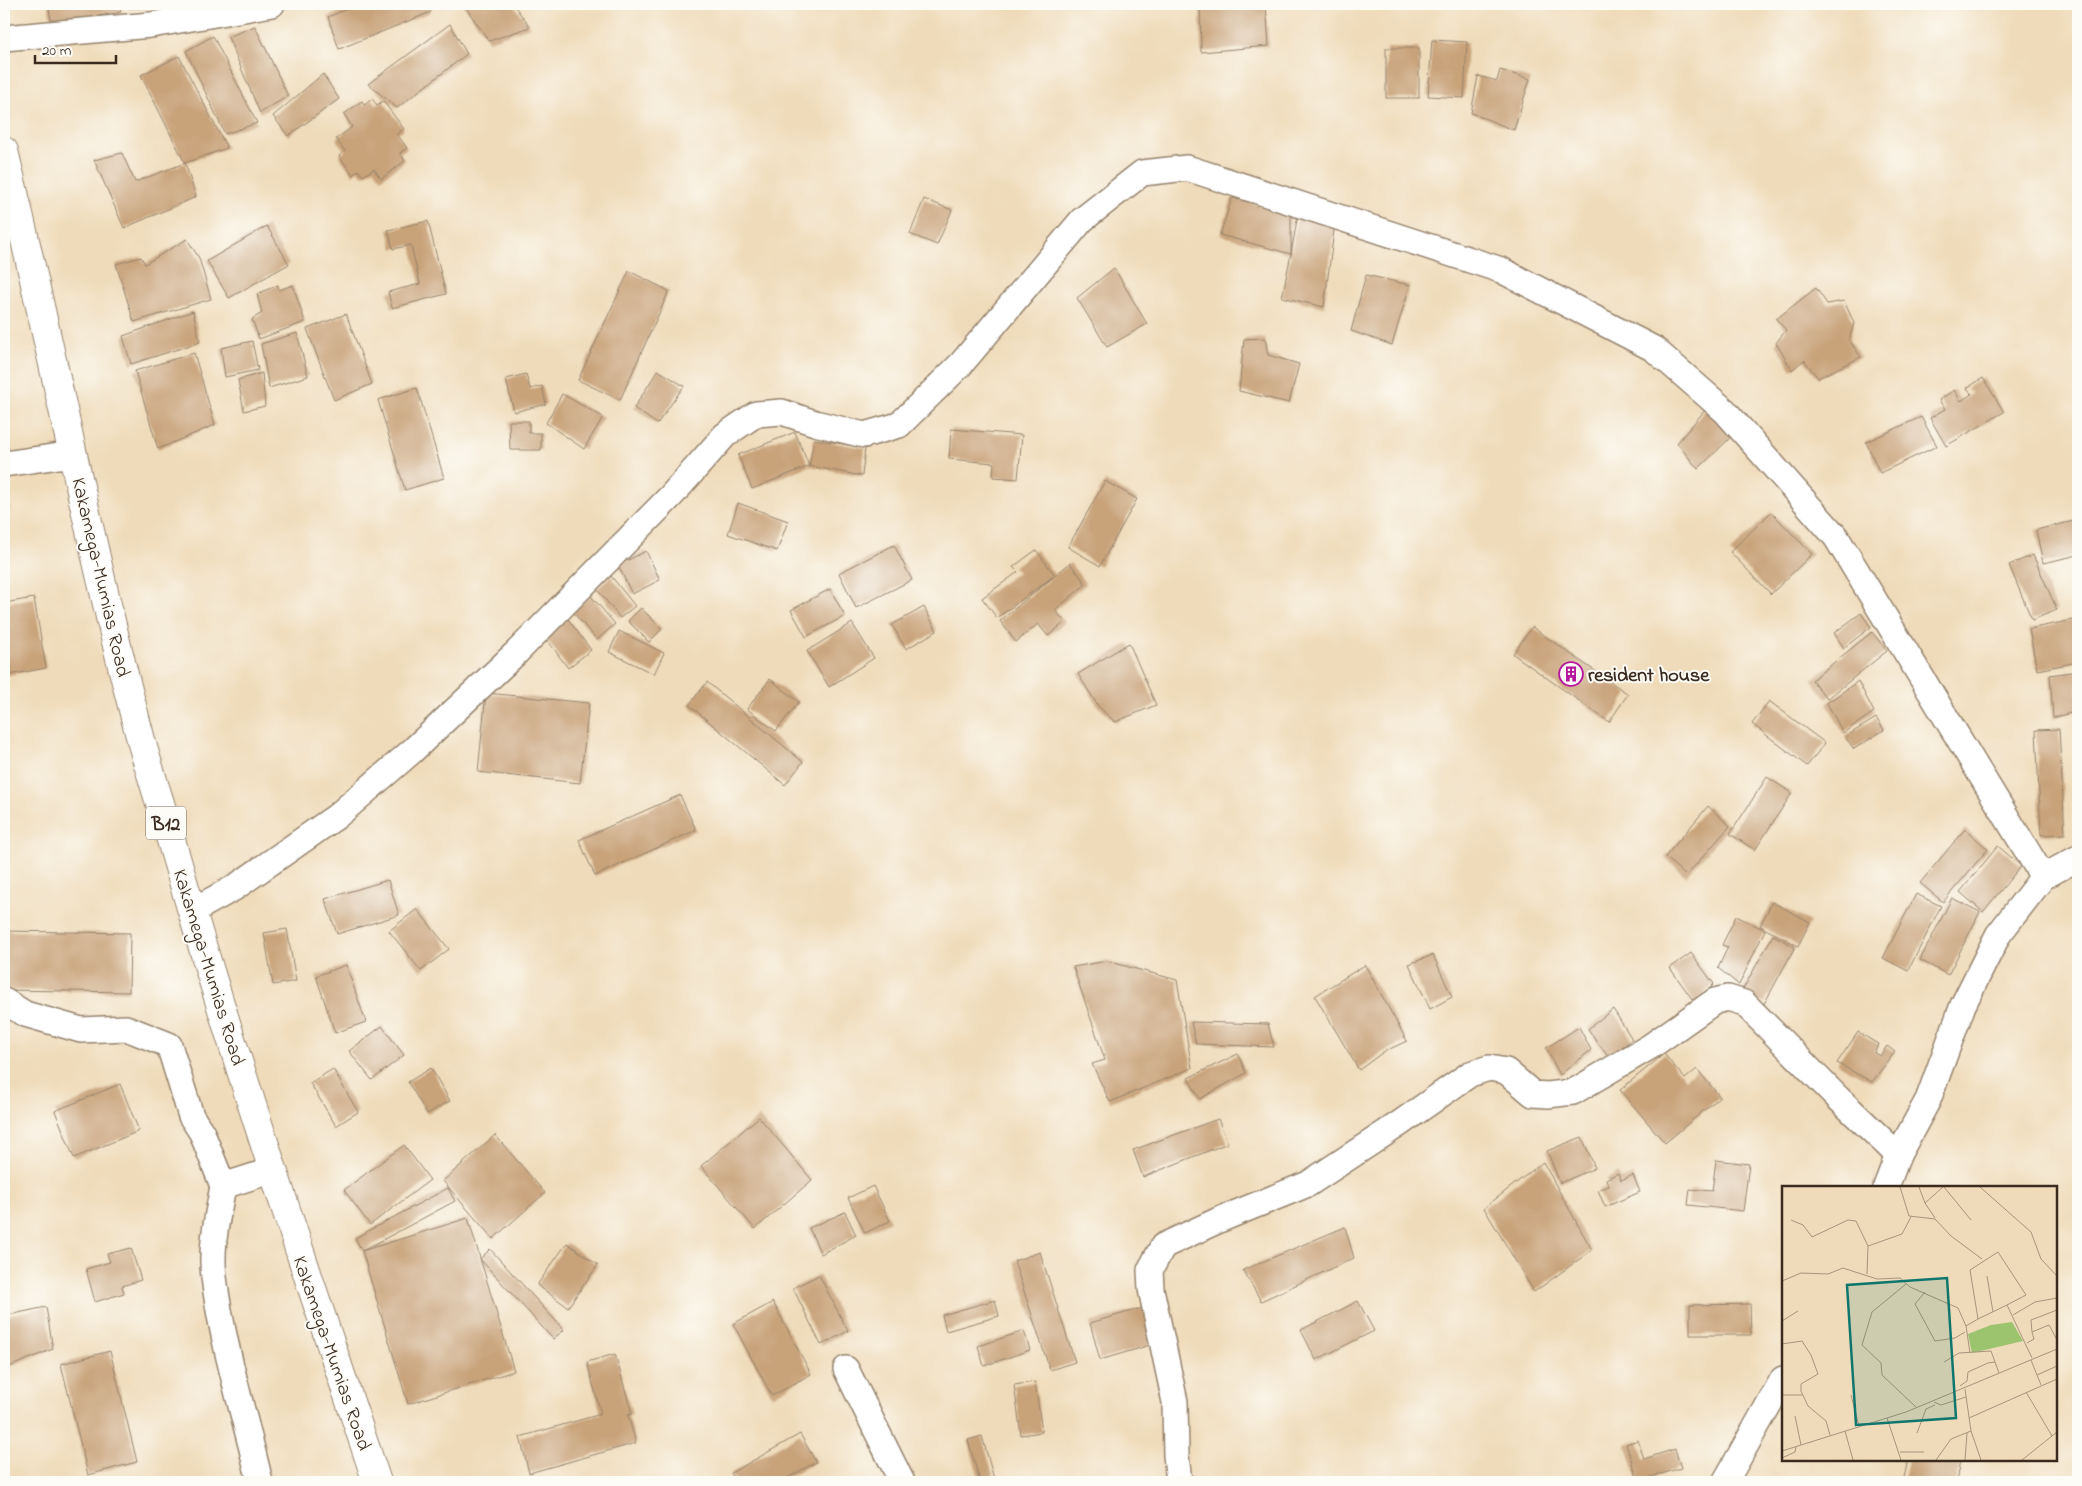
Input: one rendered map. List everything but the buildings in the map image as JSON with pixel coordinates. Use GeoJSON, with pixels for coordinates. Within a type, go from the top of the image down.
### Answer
{"type":"FeatureCollection","features":[{"type":"Feature","properties":{"kind":"highway","name":"Kakamega-Mumias Road"},"geometry":{"type":"LineString","coordinates":[[4,151],[73,454],[142,742],[192,911],[273,1170],[377,1482]]}},
{"type":"Feature","properties":{"kind":"street"},"geometry":{"type":"LineString","coordinates":[[4,38],[151,26],[272,4]]}},
{"type":"Feature","properties":{"kind":"street"},"geometry":{"type":"LineString","coordinates":[[192,911],[234,888],[337,816],[412,751],[531,638],[671,496],[725,435],[756,414],[774,412],[782,412],[815,423],[864,435],[899,424],[961,364],[1082,220],[1142,173],[1187,168],[1501,270],[1654,350],[1725,411],[1836,537],[2043,877]]}},
{"type":"Feature","properties":{"kind":"street"},"geometry":{"type":"LineString","coordinates":[[4,464],[73,454]]}},
{"type":"Feature","properties":{"kind":"street"},"geometry":{"type":"LineString","coordinates":[[1886,1186],[1898,1154],[1928,1100],[1964,1005],[1998,935],[2043,877],[2078,858]]}},
{"type":"Feature","properties":{"kind":"street"},"geometry":{"type":"LineString","coordinates":[[1179,1482],[1176,1455],[1175,1402],[1151,1289],[1150,1270],[1163,1246],[1218,1220],[1308,1184],[1470,1074],[1489,1068],[1506,1071],[1533,1094],[1548,1096],[1573,1092],[1651,1046],[1715,1001],[1728,998],[1744,1003],[1838,1098],[1898,1154]]}},
{"type":"Feature","properties":{"kind":"street"},"geometry":{"type":"LineString","coordinates":[[4,1001],[25,1014],[81,1030],[126,1028],[169,1045],[190,1116],[202,1133],[223,1186],[214,1233],[214,1276],[224,1330],[260,1482]]}},
{"type":"Feature","properties":{"kind":"street"},"geometry":{"type":"LineString","coordinates":[[223,1186],[273,1170]]}},
{"type":"Feature","properties":{"kind":"street"},"geometry":{"type":"LineString","coordinates":[[846,1368],[902,1482]]}},
{"type":"Feature","properties":{"kind":"street"},"geometry":{"type":"LineString","coordinates":[[1724,1482],[1782,1381]]}},
{"type":"Feature","properties":{"kind":"place","name":"resident house"},"geometry":{"type":"Point","coordinates":[1571,674]}}]}
